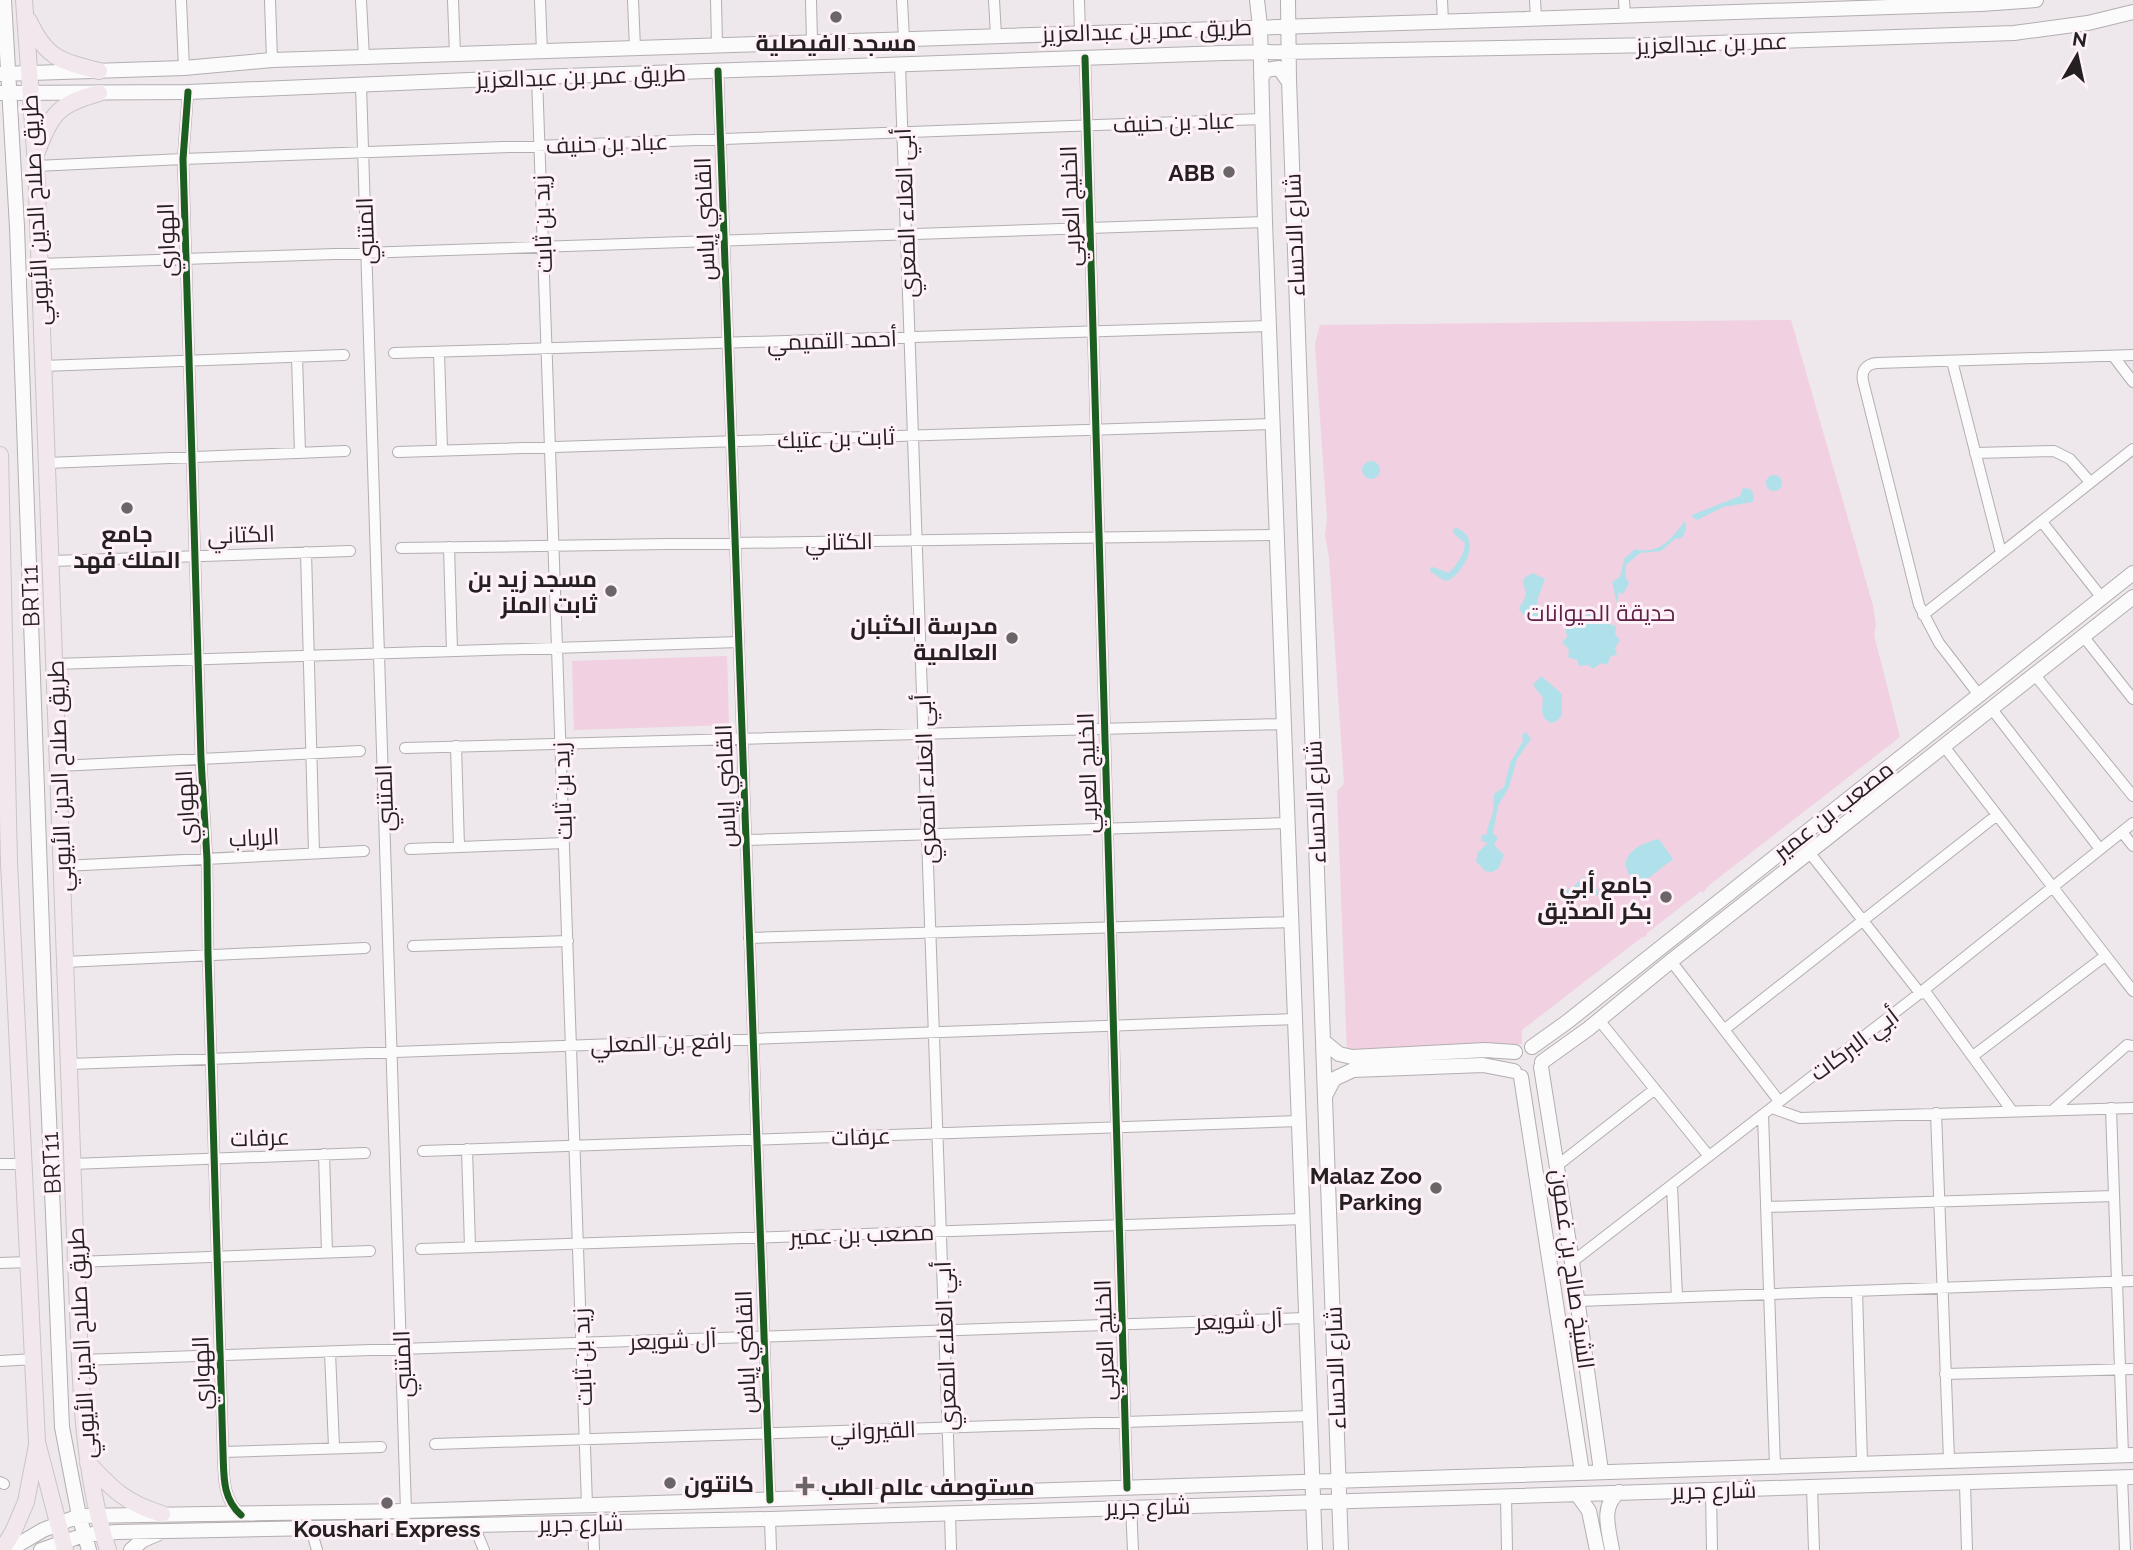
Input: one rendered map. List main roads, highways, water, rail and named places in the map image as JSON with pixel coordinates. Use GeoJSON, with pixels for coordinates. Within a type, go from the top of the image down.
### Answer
{"type":"FeatureCollection","features":[{"type":"Feature","properties":{"kind":"main road","name":"BRT11"},"geometry":{"type":"LineString","coordinates":[[4,0],[5,93],[18,240],[45,1030],[62,1427],[89,1550]]}},
{"type":"Feature","properties":{"kind":"main road","name":"عمر بن عبدالعزيز"},"geometry":{"type":"LineString","coordinates":[[1288,25],[1625,16],[1777,5],[2036,0]]}},
{"type":"Feature","properties":{"kind":"main road"},"geometry":{"type":"LineString","coordinates":[[1257,2],[1270,19],[1284,15],[1288,3]]}},
{"type":"Feature","properties":{"kind":"main road","name":"شارع الاحساء"},"geometry":{"type":"LineString","coordinates":[[1257,2],[1315,1550]]}},
{"type":"Feature","properties":{"kind":"main road","name":"شارع الاحساء"},"geometry":{"type":"LineString","coordinates":[[1288,3],[1341,1550]]}},
{"type":"Feature","properties":{"kind":"main road"},"geometry":{"type":"LineString","coordinates":[[25,6],[36,36],[50,53],[76,65],[99,71]]}},
{"type":"Feature","properties":{"kind":"main road","name":"طريق صلاح الدين الأيوبي"},"geometry":{"type":"LineString","coordinates":[[25,6],[36,162],[81,1360],[88,1463],[105,1542]]}},
{"type":"Feature","properties":{"kind":"main road","name":"عمر بن عبدالعزيز"},"geometry":{"type":"LineString","coordinates":[[1289,53],[2014,33],[2088,23],[2133,12]]}},
{"type":"Feature","properties":{"kind":"main road","name":"طريق عمر بن عبدالعزيز"},"geometry":{"type":"LineString","coordinates":[[4,74],[184,68],[272,60],[1288,25]]}},
{"type":"Feature","properties":{"kind":"main road"},"geometry":{"type":"LineString","coordinates":[[1311,53],[1297,47],[1297,36],[1304,29],[1318,25]]}},
{"type":"Feature","properties":{"kind":"main road"},"geometry":{"type":"LineString","coordinates":[[1224,53],[1247,41],[1245,33],[1231,27]]}},
{"type":"Feature","properties":{"kind":"main road","name":"طريق عمر بن عبدالعزيز"},"geometry":{"type":"LineString","coordinates":[[5,93],[188,92],[537,76],[1289,53]]}},
{"type":"Feature","properties":{"kind":"main road"},"geometry":{"type":"LineString","coordinates":[[1261,78],[1266,70],[1279,68],[1289,82]]}},
{"type":"Feature","properties":{"kind":"main road"},"geometry":{"type":"LineString","coordinates":[[36,162],[47,126],[60,108],[74,100],[99,93]]}},
{"type":"Feature","properties":{"kind":"main road","name":"طريق صلاح الدين الأيوبي"},"geometry":{"type":"LineString","coordinates":[[0,455],[5,863],[25,1164],[37,1442],[64,1546]]}},
{"type":"Feature","properties":{"kind":"main road","name":"مصعب بن عمير"},"geometry":{"type":"LineString","coordinates":[[1353,1063],[1485,1051],[1514,1052],[1523,1047],[1532,1048],[2133,573]]}},
{"type":"Feature","properties":{"kind":"main road","name":"مصعب بن عمير"},"geometry":{"type":"LineString","coordinates":[[1518,1074],[1531,1077],[1542,1065],[1671,961],[2082,636],[2131,602]]}},
{"type":"Feature","properties":{"kind":"main road"},"geometry":{"type":"LineString","coordinates":[[2071,622],[2082,636]]}},
{"type":"Feature","properties":{"kind":"main road"},"geometry":{"type":"LineString","coordinates":[[1323,1041],[1353,1063],[1483,1065],[1518,1074]]}},
{"type":"Feature","properties":{"kind":"main road"},"geometry":{"type":"LineString","coordinates":[[1532,1048],[1540,1053],[1542,1065]]}},
{"type":"Feature","properties":{"kind":"main road"},"geometry":{"type":"LineString","coordinates":[[1514,1052],[1511,1059],[1518,1074]]}},
{"type":"Feature","properties":{"kind":"main road"},"geometry":{"type":"LineString","coordinates":[[1325,1098],[1334,1079],[1353,1063]]}},
{"type":"Feature","properties":{"kind":"main road","name":"الشيخ صالح بن غصون"},"geometry":{"type":"LineString","coordinates":[[1542,1065],[1601,1471]]}},
{"type":"Feature","properties":{"kind":"main road","name":"الشيخ صالح بن غصون"},"geometry":{"type":"LineString","coordinates":[[1518,1074],[1582,1472]]}},
{"type":"Feature","properties":{"kind":"main road"},"geometry":{"type":"LineString","coordinates":[[1556,1304],[1561,1309],[1571,1308],[1578,1299]]}},
{"type":"Feature","properties":{"kind":"main road"},"geometry":{"type":"LineString","coordinates":[[1559,1324],[1561,1318],[1568,1313],[1575,1314],[1581,1321]]}},
{"type":"Feature","properties":{"kind":"main road"},"geometry":{"type":"LineString","coordinates":[[2,1550],[26,1502],[37,1442]]}},
{"type":"Feature","properties":{"kind":"main road"},"geometry":{"type":"LineString","coordinates":[[1311,1449],[1316,1460],[1325,1463],[1332,1460],[1337,1447]]}},
{"type":"Feature","properties":{"kind":"main road","name":"شارع جرير"},"geometry":{"type":"LineString","coordinates":[[82,1526],[98,1516],[406,1511],[2128,1455]]}},
{"type":"Feature","properties":{"kind":"main road"},"geometry":{"type":"LineString","coordinates":[[88,1463],[108,1485],[137,1507],[162,1514]]}},
{"type":"Feature","properties":{"kind":"main road","name":"شارع جرير"},"geometry":{"type":"LineString","coordinates":[[9,1550],[43,1530],[60,1524],[82,1526],[105,1542],[162,1532],[770,1519],[2128,1477]]}},
{"type":"Feature","properties":{"kind":"main road"},"geometry":{"type":"LineString","coordinates":[[1363,1479],[1350,1483],[1347,1493],[1351,1499],[1364,1501]]}},
{"type":"Feature","properties":{"kind":"main road"},"geometry":{"type":"LineString","coordinates":[[1287,1482],[1299,1485],[1302,1492],[1298,1500],[1287,1503]]}},
{"type":"Feature","properties":{"kind":"main road"},"geometry":{"type":"LineString","coordinates":[[1604,1546],[1608,1506],[1619,1492]]}},
{"type":"Feature","properties":{"kind":"main road"},"geometry":{"type":"LineString","coordinates":[[1577,1494],[1586,1505],[1604,1546]]}},
{"type":"Feature","properties":{"kind":"main road"},"geometry":{"type":"LineString","coordinates":[[1314,1534],[1318,1517],[1325,1514],[1334,1518],[1341,1534]]}},
{"type":"Feature","properties":{"kind":"main road"},"geometry":{"type":"LineString","coordinates":[[1592,1523],[1597,1529],[1601,1529],[1608,1521]]}},
{"type":"Feature","properties":{"kind":"main road"},"geometry":{"type":"LineString","coordinates":[[41,1550],[64,1546],[82,1526]]}},
{"type":"Feature","properties":{"kind":"main road"},"geometry":{"type":"LineString","coordinates":[[131,1550],[143,1540],[162,1532]]}},
{"type":"Feature","properties":{"kind":"water"},"geometry":{"type":"Polygon","coordinates":[[[1367,461],[1375,461],[1380,470],[1378,477],[1367,479],[1362,474],[1362,466],[1367,461]]]}},
{"type":"Feature","properties":{"kind":"water"},"geometry":{"type":"Polygon","coordinates":[[[1771,475],[1777,475],[1782,483],[1780,489],[1771,491],[1766,486],[1766,480],[1771,475]]]}},
{"type":"Feature","properties":{"kind":"water"},"geometry":{"type":"Polygon","coordinates":[[[1743,488],[1751,489],[1753,502],[1723,507],[1697,520],[1693,518],[1692,515],[1740,496],[1743,488]]]}},
{"type":"Feature","properties":{"kind":"water"},"geometry":{"type":"Polygon","coordinates":[[[1685,521],[1686,530],[1682,538],[1675,539],[1661,551],[1640,553],[1626,565],[1625,576],[1629,583],[1623,594],[1619,592],[1617,604],[1612,582],[1620,577],[1624,559],[1635,549],[1652,550],[1664,544],[1685,521]]]}},
{"type":"Feature","properties":{"kind":"water"},"geometry":{"type":"Polygon","coordinates":[[[1457,528],[1466,534],[1469,551],[1461,568],[1446,581],[1431,572],[1430,568],[1449,573],[1457,563],[1465,543],[1453,533],[1453,529],[1457,528]]]}},
{"type":"Feature","properties":{"kind":"water"},"geometry":{"type":"Polygon","coordinates":[[[1533,573],[1545,579],[1537,601],[1539,621],[1534,624],[1530,623],[1519,609],[1526,594],[1524,579],[1533,573]]]}},
{"type":"Feature","properties":{"kind":"water"},"geometry":{"type":"Polygon","coordinates":[[[1591,612],[1596,617],[1606,616],[1611,625],[1616,626],[1615,634],[1620,640],[1615,648],[1617,655],[1611,656],[1607,665],[1601,663],[1593,669],[1588,665],[1579,666],[1577,660],[1568,657],[1569,650],[1562,642],[1567,637],[1565,627],[1574,623],[1576,616],[1582,618],[1591,612]]]}},
{"type":"Feature","properties":{"kind":"water"},"geometry":{"type":"Polygon","coordinates":[[[1541,676],[1562,694],[1562,715],[1551,723],[1544,718],[1543,698],[1533,685],[1541,676]]]}},
{"type":"Feature","properties":{"kind":"water"},"geometry":{"type":"Polygon","coordinates":[[[1526,732],[1531,739],[1517,759],[1509,787],[1498,806],[1493,833],[1498,838],[1494,845],[1504,855],[1498,869],[1485,871],[1476,861],[1478,852],[1488,843],[1481,841],[1482,835],[1487,834],[1493,812],[1494,794],[1504,787],[1510,763],[1523,741],[1522,735],[1526,732]]]}},
{"type":"Feature","properties":{"kind":"water"},"geometry":{"type":"Polygon","coordinates":[[[1659,839],[1673,859],[1641,884],[1629,875],[1627,858],[1639,847],[1659,839]]]}},
{"type":"Feature","properties":{"kind":"water"},"geometry":{"type":"Polygon","coordinates":[[[1583,877],[1594,881],[1599,895],[1583,895],[1578,900],[1569,900],[1563,895],[1564,890],[1571,889],[1583,877]]]}},
{"type":"Feature","properties":{"kind":"place","name":"مسجد الفيصلية"},"geometry":{"type":"Point","coordinates":[836,17]}},
{"type":"Feature","properties":{"kind":"place","name":"ABB"},"geometry":{"type":"Point","coordinates":[1229,172]}},
{"type":"Feature","properties":{"kind":"place","name":"جامع الملك فهد"},"geometry":{"type":"Point","coordinates":[127,508]}},
{"type":"Feature","properties":{"kind":"place","name":"مسجد زيد بن ثابت الملز"},"geometry":{"type":"Point","coordinates":[611,591]}},
{"type":"Feature","properties":{"kind":"place","name":"مدرسة الكثبان العالمية"},"geometry":{"type":"Point","coordinates":[1012,638]}},
{"type":"Feature","properties":{"kind":"place","name":"جامع أبي بكر الصديق"},"geometry":{"type":"Point","coordinates":[1666,897]}},
{"type":"Feature","properties":{"kind":"place","name":"Malaz Zoo Parking"},"geometry":{"type":"Point","coordinates":[1436,1188]}},
{"type":"Feature","properties":{"kind":"place","name":"كانتون"},"geometry":{"type":"Point","coordinates":[670,1483]}},
{"type":"Feature","properties":{"kind":"place","name":"مستوصف عالم الطب"},"geometry":{"type":"Point","coordinates":[805,1486]}},
{"type":"Feature","properties":{"kind":"place","name":"Koushari Express"},"geometry":{"type":"Point","coordinates":[387,1503]}},
{"type":"Feature","properties":{"kind":"park label","name":"حديقة الحيوانات"},"geometry":{"type":"Point","coordinates":[1601,612]}}]}
